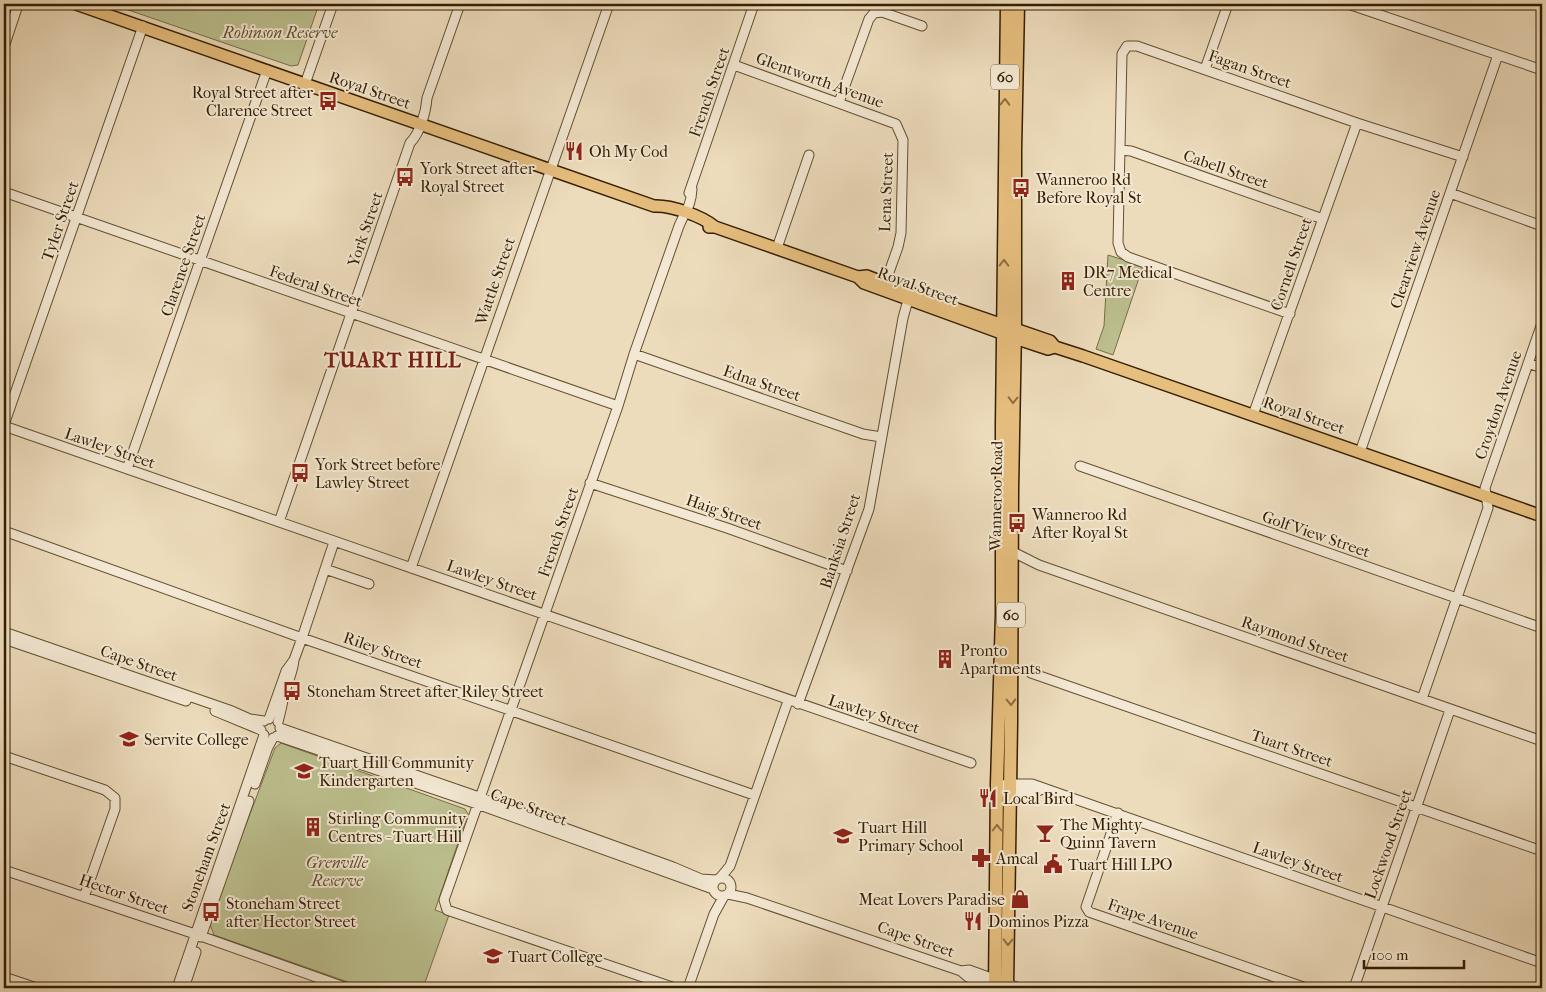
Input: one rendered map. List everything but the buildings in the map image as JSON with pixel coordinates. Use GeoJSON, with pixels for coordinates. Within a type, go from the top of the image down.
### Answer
{"type":"FeatureCollection","features":[{"type":"Feature","properties":{"kind":"highway","name":"Wanneroo Road"},"geometry":{"type":"LineString","coordinates":[[1002,986],[996,962],[996,873],[1002,605],[1007,4]]}},
{"type":"Feature","properties":{"kind":"highway","name":"Wanneroo Road"},"geometry":{"type":"LineString","coordinates":[[1002,986],[1009,880],[1018,4]]}},
{"type":"Feature","properties":{"kind":"highway"},"geometry":{"type":"LineString","coordinates":[[996,873],[1003,868],[1005,862],[1010,809]]}},
{"type":"Feature","properties":{"kind":"highway"},"geometry":{"type":"LineString","coordinates":[[996,914],[1003,882],[1009,880]]}},
{"type":"Feature","properties":{"kind":"main road","name":"Royal Street"},"geometry":{"type":"LineString","coordinates":[[76,4],[654,206],[665,205],[683,215],[707,220],[715,227],[858,277],[864,283],[884,286],[1015,333],[1050,341],[1055,347],[1542,516]]}},
{"type":"Feature","properties":{"kind":"street"},"geometry":{"type":"LineString","coordinates":[[305,84],[333,4]]}},
{"type":"Feature","properties":{"kind":"street","name":"York Street"},"geometry":{"type":"LineString","coordinates":[[279,522],[410,143],[409,136],[417,124],[421,104],[426,98],[460,4]]}},
{"type":"Feature","properties":{"kind":"street","name":"Wattle Street"},"geometry":{"type":"LineString","coordinates":[[411,568],[609,4]]}},
{"type":"Feature","properties":{"kind":"street"},"geometry":{"type":"LineString","coordinates":[[744,4],[754,5]]}},
{"type":"Feature","properties":{"kind":"street"},"geometry":{"type":"LineString","coordinates":[[1205,70],[1228,4]]}},
{"type":"Feature","properties":{"kind":"street"},"geometry":{"type":"LineString","coordinates":[[1348,4],[1542,70]]}},
{"type":"Feature","properties":{"kind":"street"},"geometry":{"type":"LineString","coordinates":[[4,47],[18,5]]}},
{"type":"Feature","properties":{"kind":"street","name":"French Street"},"geometry":{"type":"LineString","coordinates":[[675,988],[447,910],[444,900],[618,406],[634,354],[683,215],[687,197],[692,189],[754,5]]}},
{"type":"Feature","properties":{"kind":"street"},"geometry":{"type":"LineString","coordinates":[[840,102],[869,19],[874,12],[882,12],[922,26]]}},
{"type":"Feature","properties":{"kind":"street","name":"Tyler Street"},"geometry":{"type":"LineString","coordinates":[[4,426],[143,26]]}},
{"type":"Feature","properties":{"kind":"street","name":"Fagan Street"},"geometry":{"type":"LineString","coordinates":[[1120,150],[1122,54],[1127,46],[1137,46],[1463,158]]}},
{"type":"Feature","properties":{"kind":"street","name":"Clearview Avenue"},"geometry":{"type":"LineString","coordinates":[[1360,452],[1498,55]]}},
{"type":"Feature","properties":{"kind":"street","name":"Glentworth Avenue"},"geometry":{"type":"LineString","coordinates":[[734,65],[840,102],[896,124]]}},
{"type":"Feature","properties":{"kind":"street","name":"Clarence Street"},"geometry":{"type":"LineString","coordinates":[[127,470],[267,70]]}},
{"type":"Feature","properties":{"kind":"street","name":"Cornell Street"},"geometry":{"type":"LineString","coordinates":[[1254,415],[1357,123]]}},
{"type":"Feature","properties":{"kind":"street","name":"Lena Street"},"geometry":{"type":"LineString","coordinates":[[884,286],[901,233],[903,140],[896,124]]}},
{"type":"Feature","properties":{"kind":"street"},"geometry":{"type":"LineString","coordinates":[[1120,150],[1118,243],[1121,252],[1290,314]]}},
{"type":"Feature","properties":{"kind":"street","name":"Cabell Street"},"geometry":{"type":"LineString","coordinates":[[1120,150],[1131,151],[1323,219]]}},
{"type":"Feature","properties":{"kind":"street"},"geometry":{"type":"LineString","coordinates":[[777,248],[809,155]]}},
{"type":"Feature","properties":{"kind":"street","name":"Federal Street"},"geometry":{"type":"LineString","coordinates":[[4,192],[618,406]]}},
{"type":"Feature","properties":{"kind":"street"},"geometry":{"type":"LineString","coordinates":[[1450,193],[1542,226]]}},
{"type":"Feature","properties":{"kind":"street","name":"Banksia Street"},"geometry":{"type":"LineString","coordinates":[[798,704],[868,509],[902,324],[906,319],[911,297]]}},
{"type":"Feature","properties":{"kind":"street","name":"Croydon Avenue"},"geometry":{"type":"LineString","coordinates":[[1486,496],[1485,488],[1542,323]]}},
{"type":"Feature","properties":{"kind":"street","name":"Edna Street"},"geometry":{"type":"LineString","coordinates":[[634,354],[863,434],[881,437]]}},
{"type":"Feature","properties":{"kind":"street"},"geometry":{"type":"LineString","coordinates":[[1528,363],[1542,368]]}},
{"type":"Feature","properties":{"kind":"street","name":"Lawley Street"},"geometry":{"type":"LineString","coordinates":[[4,426],[971,763]]}},
{"type":"Feature","properties":{"kind":"street","name":"Golf View Street"},"geometry":{"type":"LineString","coordinates":[[1080,466],[1542,628]]}},
{"type":"Feature","properties":{"kind":"street","name":"Haig Street"},"geometry":{"type":"LineString","coordinates":[[590,482],[727,528],[846,571]]}},
{"type":"Feature","properties":{"kind":"street"},"geometry":{"type":"LineString","coordinates":[[1422,699],[1488,508],[1486,496]]}},
{"type":"Feature","properties":{"kind":"street","name":"Riley Street"},"geometry":{"type":"LineString","coordinates":[[4,531],[302,638],[754,795]]}},
{"type":"Feature","properties":{"kind":"street","name":"Stoneham Street"},"geometry":{"type":"LineString","coordinates":[[177,988],[198,935],[252,775],[271,729],[286,671],[294,660],[334,542]]}},
{"type":"Feature","properties":{"kind":"street","name":"Raymond Street"},"geometry":{"type":"LineString","coordinates":[[1011,551],[1039,565],[1542,741]]}},
{"type":"Feature","properties":{"kind":"street"},"geometry":{"type":"LineString","coordinates":[[1011,576],[1022,565],[1039,565]]}},
{"type":"Feature","properties":{"kind":"street"},"geometry":{"type":"LineString","coordinates":[[324,568],[369,584]]}},
{"type":"Feature","properties":{"kind":"street","name":"Cape Street"},"geometry":{"type":"LineString","coordinates":[[4,632],[232,711],[271,729]]}},
{"type":"Feature","properties":{"kind":"street","name":"Cape Street"},"geometry":{"type":"LineString","coordinates":[[4,639],[672,867],[747,898],[961,971],[972,972],[1002,986]]}},
{"type":"Feature","properties":{"kind":"street","name":"Tuart Street"},"geometry":{"type":"LineString","coordinates":[[1031,672],[1542,851]]}},
{"type":"Feature","properties":{"kind":"street"},"geometry":{"type":"LineString","coordinates":[[688,988],[788,700]]}},
{"type":"Feature","properties":{"kind":"street","name":"Lockwood Street"},"geometry":{"type":"LineString","coordinates":[[1354,988],[1450,710]]}},
{"type":"Feature","properties":{"kind":"street"},"geometry":{"type":"LineString","coordinates":[[4,756],[105,790],[115,798],[115,809],[84,897]]}},
{"type":"Feature","properties":{"kind":"street","name":"Lawley Street"},"geometry":{"type":"LineString","coordinates":[[997,788],[1032,784],[1542,963]]}},
{"type":"Feature","properties":{"kind":"street","name":"Frape Avenue"},"geometry":{"type":"LineString","coordinates":[[1118,814],[1086,907],[1089,912],[1306,988]]}},
{"type":"Feature","properties":{"kind":"street","name":"Hector Street"},"geometry":{"type":"LineString","coordinates":[[4,870],[198,935],[347,988]]}},
{"type":"Feature","properties":{"kind":"street","name":"Stoneham Street"},"geometry":{"type":"LineString","coordinates":[[184,988],[198,935]]}},
{"type":"Feature","properties":{"kind":"street"},"geometry":{"type":"LineString","coordinates":[[972,972],[982,970],[996,962]]}},
{"type":"Feature","properties":{"kind":"street","name":"Cape Street"},"geometry":{"type":"LineString","coordinates":[[961,971],[968,977],[1002,986]]}},
{"type":"Feature","properties":{"kind":"street"},"geometry":{"type":"LineString","coordinates":[[4,977],[37,988]]}},
{"type":"Feature","properties":{"kind":"green space","name":"Robinson Reserve"},"geometry":{"type":"Polygon","coordinates":[[[111,4],[319,4],[298,65],[291,66],[111,4]]]}},
{"type":"Feature","properties":{"kind":"green space"},"geometry":{"type":"Polygon","coordinates":[[[1108,255],[1143,266],[1113,355],[1096,349],[1104,326],[1108,255]]]}},
{"type":"Feature","properties":{"kind":"green space","name":"Grenville Reserve"},"geometry":{"type":"Polygon","coordinates":[[[281,743],[465,809],[468,814],[435,910],[449,915],[423,988],[365,988],[214,935],[209,922],[275,748],[281,743]]]}},
{"type":"Feature","properties":{"kind":"place","name":"Royal Street after Clarence Street"},"geometry":{"type":"Point","coordinates":[328,101]}},
{"type":"Feature","properties":{"kind":"place","name":"Oh My Cod"},"geometry":{"type":"Point","coordinates":[574,151]}},
{"type":"Feature","properties":{"kind":"place","name":"York Street after Royal Street"},"geometry":{"type":"Point","coordinates":[405,177]}},
{"type":"Feature","properties":{"kind":"place","name":"Wanneroo Rd Before Royal St"},"geometry":{"type":"Point","coordinates":[1021,188]}},
{"type":"Feature","properties":{"kind":"place","name":"DR7 Medical Centre"},"geometry":{"type":"Point","coordinates":[1068,281]}},
{"type":"Feature","properties":{"kind":"place","name":"York Street before Lawley Street"},"geometry":{"type":"Point","coordinates":[300,473]}},
{"type":"Feature","properties":{"kind":"place","name":"Wanneroo Rd After Royal St"},"geometry":{"type":"Point","coordinates":[1017,523]}},
{"type":"Feature","properties":{"kind":"place","name":"Pronto Apartments"},"geometry":{"type":"Point","coordinates":[945,659]}},
{"type":"Feature","properties":{"kind":"place","name":"Stoneham Street after Riley Street"},"geometry":{"type":"Point","coordinates":[292,691]}},
{"type":"Feature","properties":{"kind":"place","name":"Servite College"},"geometry":{"type":"Point","coordinates":[129,739]}},
{"type":"Feature","properties":{"kind":"place","name":"Tuart Hill Community Kindergarten"},"geometry":{"type":"Point","coordinates":[304,771]}},
{"type":"Feature","properties":{"kind":"place","name":"Local Bird"},"geometry":{"type":"Point","coordinates":[988,798]}},
{"type":"Feature","properties":{"kind":"place","name":"Stirling Community Centres - Tuart Hill"},"geometry":{"type":"Point","coordinates":[313,827]}},
{"type":"Feature","properties":{"kind":"place","name":"The Mighty Quinn Tavern"},"geometry":{"type":"Point","coordinates":[1045,833]}},
{"type":"Feature","properties":{"kind":"place","name":"Tuart Hill Primary School"},"geometry":{"type":"Point","coordinates":[843,836]}},
{"type":"Feature","properties":{"kind":"place","name":"Amcal"},"geometry":{"type":"Point","coordinates":[981,858]}},
{"type":"Feature","properties":{"kind":"place","name":"Tuart Hill LPO"},"geometry":{"type":"Point","coordinates":[1053,864]}},
{"type":"Feature","properties":{"kind":"place","name":"Meat Lovers Paradise"},"geometry":{"type":"Point","coordinates":[1020,899]}},
{"type":"Feature","properties":{"kind":"place","name":"Stoneham Street after Hector Street"},"geometry":{"type":"Point","coordinates":[211,912]}},
{"type":"Feature","properties":{"kind":"place","name":"Dominos Pizza"},"geometry":{"type":"Point","coordinates":[973,921]}},
{"type":"Feature","properties":{"kind":"place","name":"Tuart College"},"geometry":{"type":"Point","coordinates":[493,956]}},
{"type":"Feature","properties":{"kind":"district","name":"TUART HILL"},"geometry":{"type":"Point","coordinates":[393,360]}}]}
